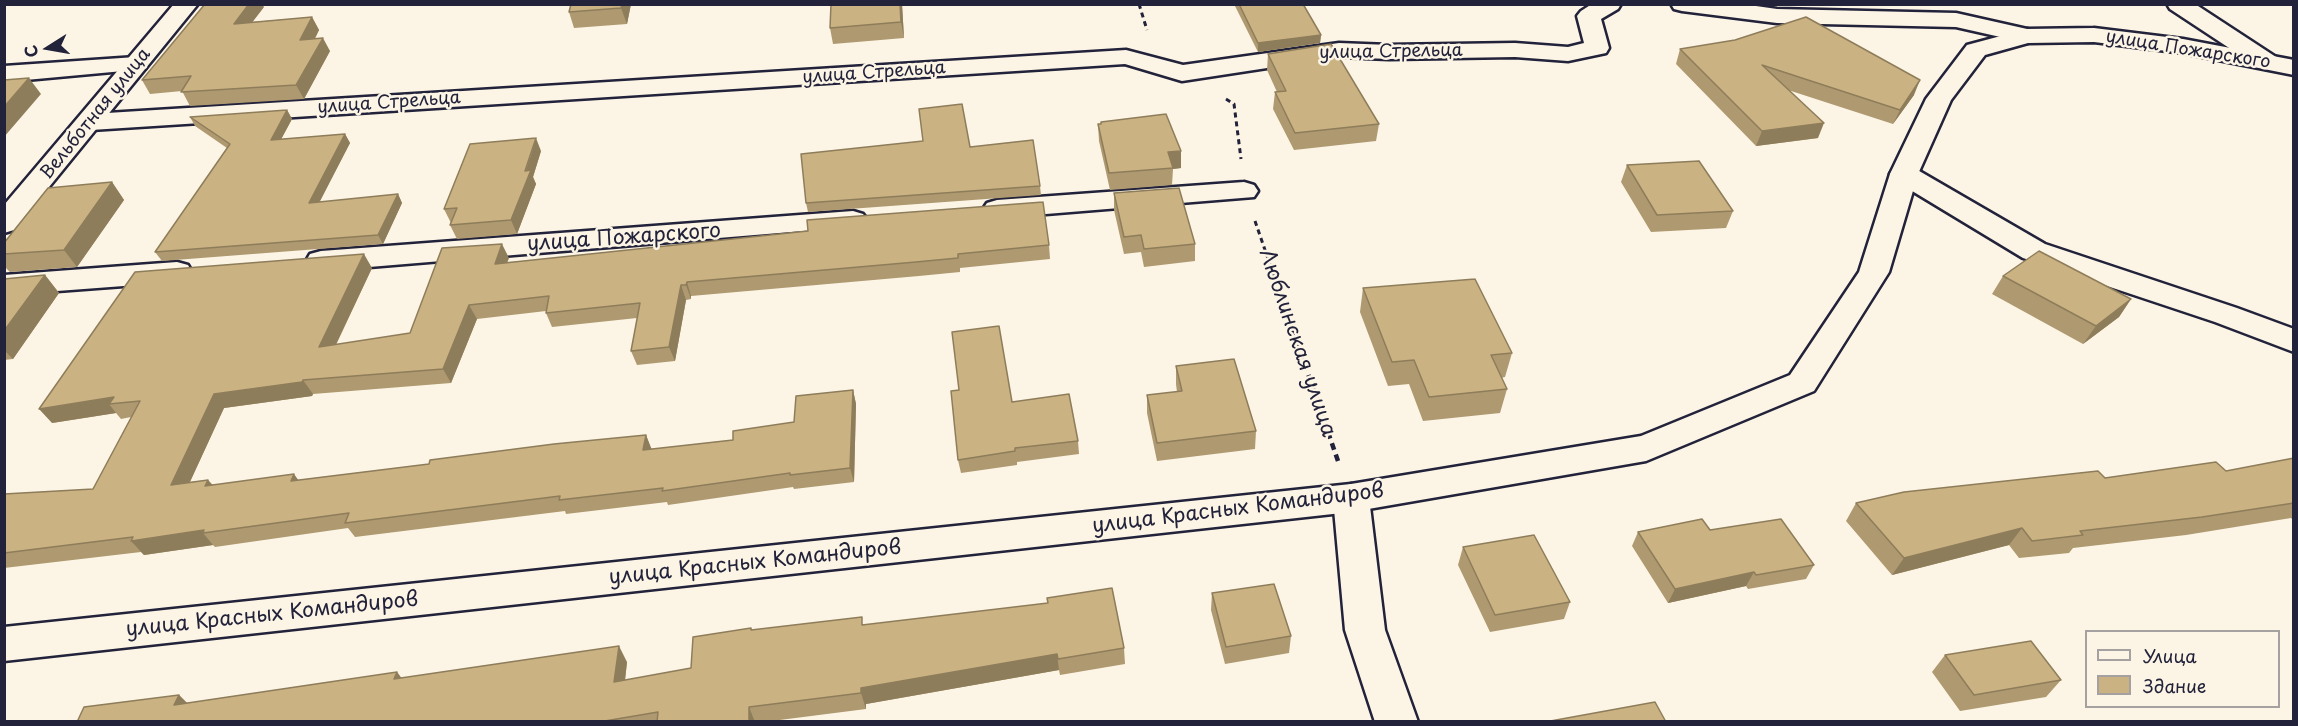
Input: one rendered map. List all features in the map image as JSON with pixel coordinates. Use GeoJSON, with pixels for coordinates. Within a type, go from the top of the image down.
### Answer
{"type":"FeatureCollection","features":[{"type":"Feature","properties":{"kind":"street","name":"Вельботная улица"},"geometry":{"type":"LineString","coordinates":[[4,224],[187,4]]}},
{"type":"Feature","properties":{"kind":"street","name":"улица Стрельца"},"geometry":{"type":"LineString","coordinates":[[91,122],[1126,57],[1182,73],[1339,50],[1389,52],[1515,50],[1568,54],[1597,48],[1589,16],[1610,4]]}},
{"type":"Feature","properties":{"kind":"street"},"geometry":{"type":"LineString","coordinates":[[1682,4],[1777,16],[1956,20],[2027,36]]}},
{"type":"Feature","properties":{"kind":"street"},"geometry":{"type":"LineString","coordinates":[[2178,4],[2267,62]]}},
{"type":"Feature","properties":{"kind":"street","name":"улица Пожарского"},"geometry":{"type":"LineString","coordinates":[[1904,174],[1939,99],[1976,50],[2027,36],[2094,35],[2183,46],[2294,68]]}},
{"type":"Feature","properties":{"kind":"street"},"geometry":{"type":"LineString","coordinates":[[4,74],[136,64]]}},
{"type":"Feature","properties":{"kind":"street"},"geometry":{"type":"LineString","coordinates":[[1904,174],[2034,251],[2226,315],[2294,341]]}},
{"type":"Feature","properties":{"kind":"street","name":"улица Красных Командиров"},"geometry":{"type":"LineString","coordinates":[[4,644],[1351,498],[1647,448],[1802,383],[1874,272],[1904,174]]}},
{"type":"Feature","properties":{"kind":"street"},"geometry":{"type":"LineString","coordinates":[[970,212],[1244,191]]}},
{"type":"Feature","properties":{"kind":"street","name":"улица Пожарского"},"geometry":{"type":"LineString","coordinates":[[291,263],[874,219]]}},
{"type":"Feature","properties":{"kind":"street"},"geometry":{"type":"LineString","coordinates":[[4,285],[207,270]]}},
{"type":"Feature","properties":{"kind":"street"},"geometry":{"type":"LineString","coordinates":[[1351,498],[1365,630],[1397,722]]}},
{"type":"Feature","properties":{"kind":"path","name":"Люблинская улица"},"geometry":{"type":"LineString","coordinates":[[1139,4],[1153,51],[1182,73],[1234,104],[1244,191],[1351,498]]}},
{"type":"Feature","properties":{"kind":"building"},"geometry":{"type":"Polygon","coordinates":[[[205,4],[249,4],[234,24],[312,17],[300,40],[323,38],[296,85],[181,92],[191,76],[142,80],[205,4]]]}},
{"type":"Feature","properties":{"kind":"building"},"geometry":{"type":"Polygon","coordinates":[[[571,4],[622,4],[621,8],[569,12],[571,4]]]}},
{"type":"Feature","properties":{"kind":"building"},"geometry":{"type":"Polygon","coordinates":[[[831,4],[900,4],[901,22],[830,28],[831,4]]]}},
{"type":"Feature","properties":{"kind":"building"},"geometry":{"type":"Polygon","coordinates":[[[1239,4],[1303,4],[1321,35],[1258,43],[1239,4]]]}},
{"type":"Feature","properties":{"kind":"building"},"geometry":{"type":"Polygon","coordinates":[[[1806,17],[1920,80],[1900,110],[1762,65],[1824,123],[1762,131],[1680,49],[1735,40],[1806,17]]]}},
{"type":"Feature","properties":{"kind":"building"},"geometry":{"type":"Polygon","coordinates":[[[1331,44],[1379,124],[1295,133],[1275,92],[1286,91],[1268,54],[1331,44]]]}},
{"type":"Feature","properties":{"kind":"building"},"geometry":{"type":"Polygon","coordinates":[[[29,78],[4,107],[4,80],[29,78]]]}},
{"type":"Feature","properties":{"kind":"building"},"geometry":{"type":"Polygon","coordinates":[[[962,104],[970,147],[1033,140],[1040,186],[806,203],[801,154],[923,141],[919,109],[962,104]]]}},
{"type":"Feature","properties":{"kind":"building"},"geometry":{"type":"Polygon","coordinates":[[[287,110],[271,140],[345,134],[309,203],[398,194],[378,235],[155,252],[230,144],[190,117],[287,110]]]}},
{"type":"Feature","properties":{"kind":"building"},"geometry":{"type":"Polygon","coordinates":[[[1166,114],[1181,151],[1168,152],[1173,168],[1109,173],[1098,124],[1166,114]]]}},
{"type":"Feature","properties":{"kind":"building"},"geometry":{"type":"Polygon","coordinates":[[[536,138],[525,171],[531,170],[511,220],[450,225],[457,208],[444,209],[470,144],[536,138]]]}},
{"type":"Feature","properties":{"kind":"building"},"geometry":{"type":"Polygon","coordinates":[[[1699,161],[1733,211],[1657,215],[1627,165],[1699,161]]]}},
{"type":"Feature","properties":{"kind":"building"},"geometry":{"type":"Polygon","coordinates":[[[112,182],[64,250],[4,254],[4,243],[48,188],[112,182]]]}},
{"type":"Feature","properties":{"kind":"building"},"geometry":{"type":"Polygon","coordinates":[[[1179,188],[1195,244],[1144,249],[1141,235],[1124,237],[1114,193],[1179,188]]]}},
{"type":"Feature","properties":{"kind":"building"},"geometry":{"type":"Polygon","coordinates":[[[1043,202],[1049,245],[958,254],[958,258],[687,282],[686,285],[681,285],[669,347],[631,351],[640,303],[546,313],[549,296],[469,305],[443,369],[303,380],[302,382],[214,394],[171,485],[208,480],[205,486],[294,474],[291,481],[429,464],[430,460],[646,435],[643,450],[733,440],[733,431],[794,422],[796,396],[853,390],[850,468],[790,475],[790,473],[662,491],[663,488],[559,500],[560,496],[345,523],[349,513],[203,533],[204,530],[131,541],[133,537],[4,553],[4,494],[93,489],[140,401],[109,404],[114,397],[39,409],[135,272],[364,254],[319,347],[410,333],[442,248],[502,244],[495,264],[808,231],[807,220],[1043,202]]]}},
{"type":"Feature","properties":{"kind":"building"},"geometry":{"type":"Polygon","coordinates":[[[2039,251],[2131,299],[2096,326],[2003,276],[2039,251]]]}},
{"type":"Feature","properties":{"kind":"building"},"geometry":{"type":"Polygon","coordinates":[[[45,275],[4,331],[4,279],[45,275]]]}},
{"type":"Feature","properties":{"kind":"building"},"geometry":{"type":"Polygon","coordinates":[[[1475,279],[1512,353],[1491,355],[1507,389],[1429,397],[1414,360],[1392,362],[1363,288],[1475,279]]]}},
{"type":"Feature","properties":{"kind":"building"},"geometry":{"type":"Polygon","coordinates":[[[999,326],[1012,402],[1069,394],[1078,441],[1015,448],[1015,451],[958,460],[951,391],[959,390],[952,332],[999,326]]]}},
{"type":"Feature","properties":{"kind":"building"},"geometry":{"type":"Polygon","coordinates":[[[1234,359],[1256,431],[1157,443],[1147,395],[1182,391],[1176,366],[1234,359]]]}},
{"type":"Feature","properties":{"kind":"building"},"geometry":{"type":"Polygon","coordinates":[[[2294,458],[2294,503],[2202,517],[2080,531],[2083,535],[2032,541],[2022,528],[1904,558],[1856,503],[1904,492],[2098,471],[2105,478],[2216,462],[2226,471],[2294,458]]]}},
{"type":"Feature","properties":{"kind":"building"},"geometry":{"type":"Polygon","coordinates":[[[1702,519],[1710,530],[1781,519],[1814,565],[1756,575],[1754,572],[1675,589],[1638,532],[1702,519]]]}},
{"type":"Feature","properties":{"kind":"building"},"geometry":{"type":"Polygon","coordinates":[[[1534,535],[1570,602],[1495,615],[1463,547],[1534,535]]]}},
{"type":"Feature","properties":{"kind":"building"},"geometry":{"type":"Polygon","coordinates":[[[1274,584],[1291,636],[1226,647],[1212,593],[1274,584]]]}},
{"type":"Feature","properties":{"kind":"building"},"geometry":{"type":"Polygon","coordinates":[[[1112,588],[1124,648],[1058,659],[1057,654],[861,688],[861,693],[749,707],[749,722],[657,722],[658,712],[599,722],[77,722],[84,707],[179,695],[174,705],[397,672],[394,679],[619,646],[614,682],[691,668],[693,637],[751,628],[751,630],[862,617],[862,625],[1048,603],[1047,598],[1112,588]]]}},
{"type":"Feature","properties":{"kind":"building"},"geometry":{"type":"Polygon","coordinates":[[[2031,641],[2061,680],[1974,695],[1945,655],[2031,641]]]}},
{"type":"Feature","properties":{"kind":"building"},"geometry":{"type":"Polygon","coordinates":[[[1655,702],[1666,722],[1545,722],[1655,702]]]}}]}
